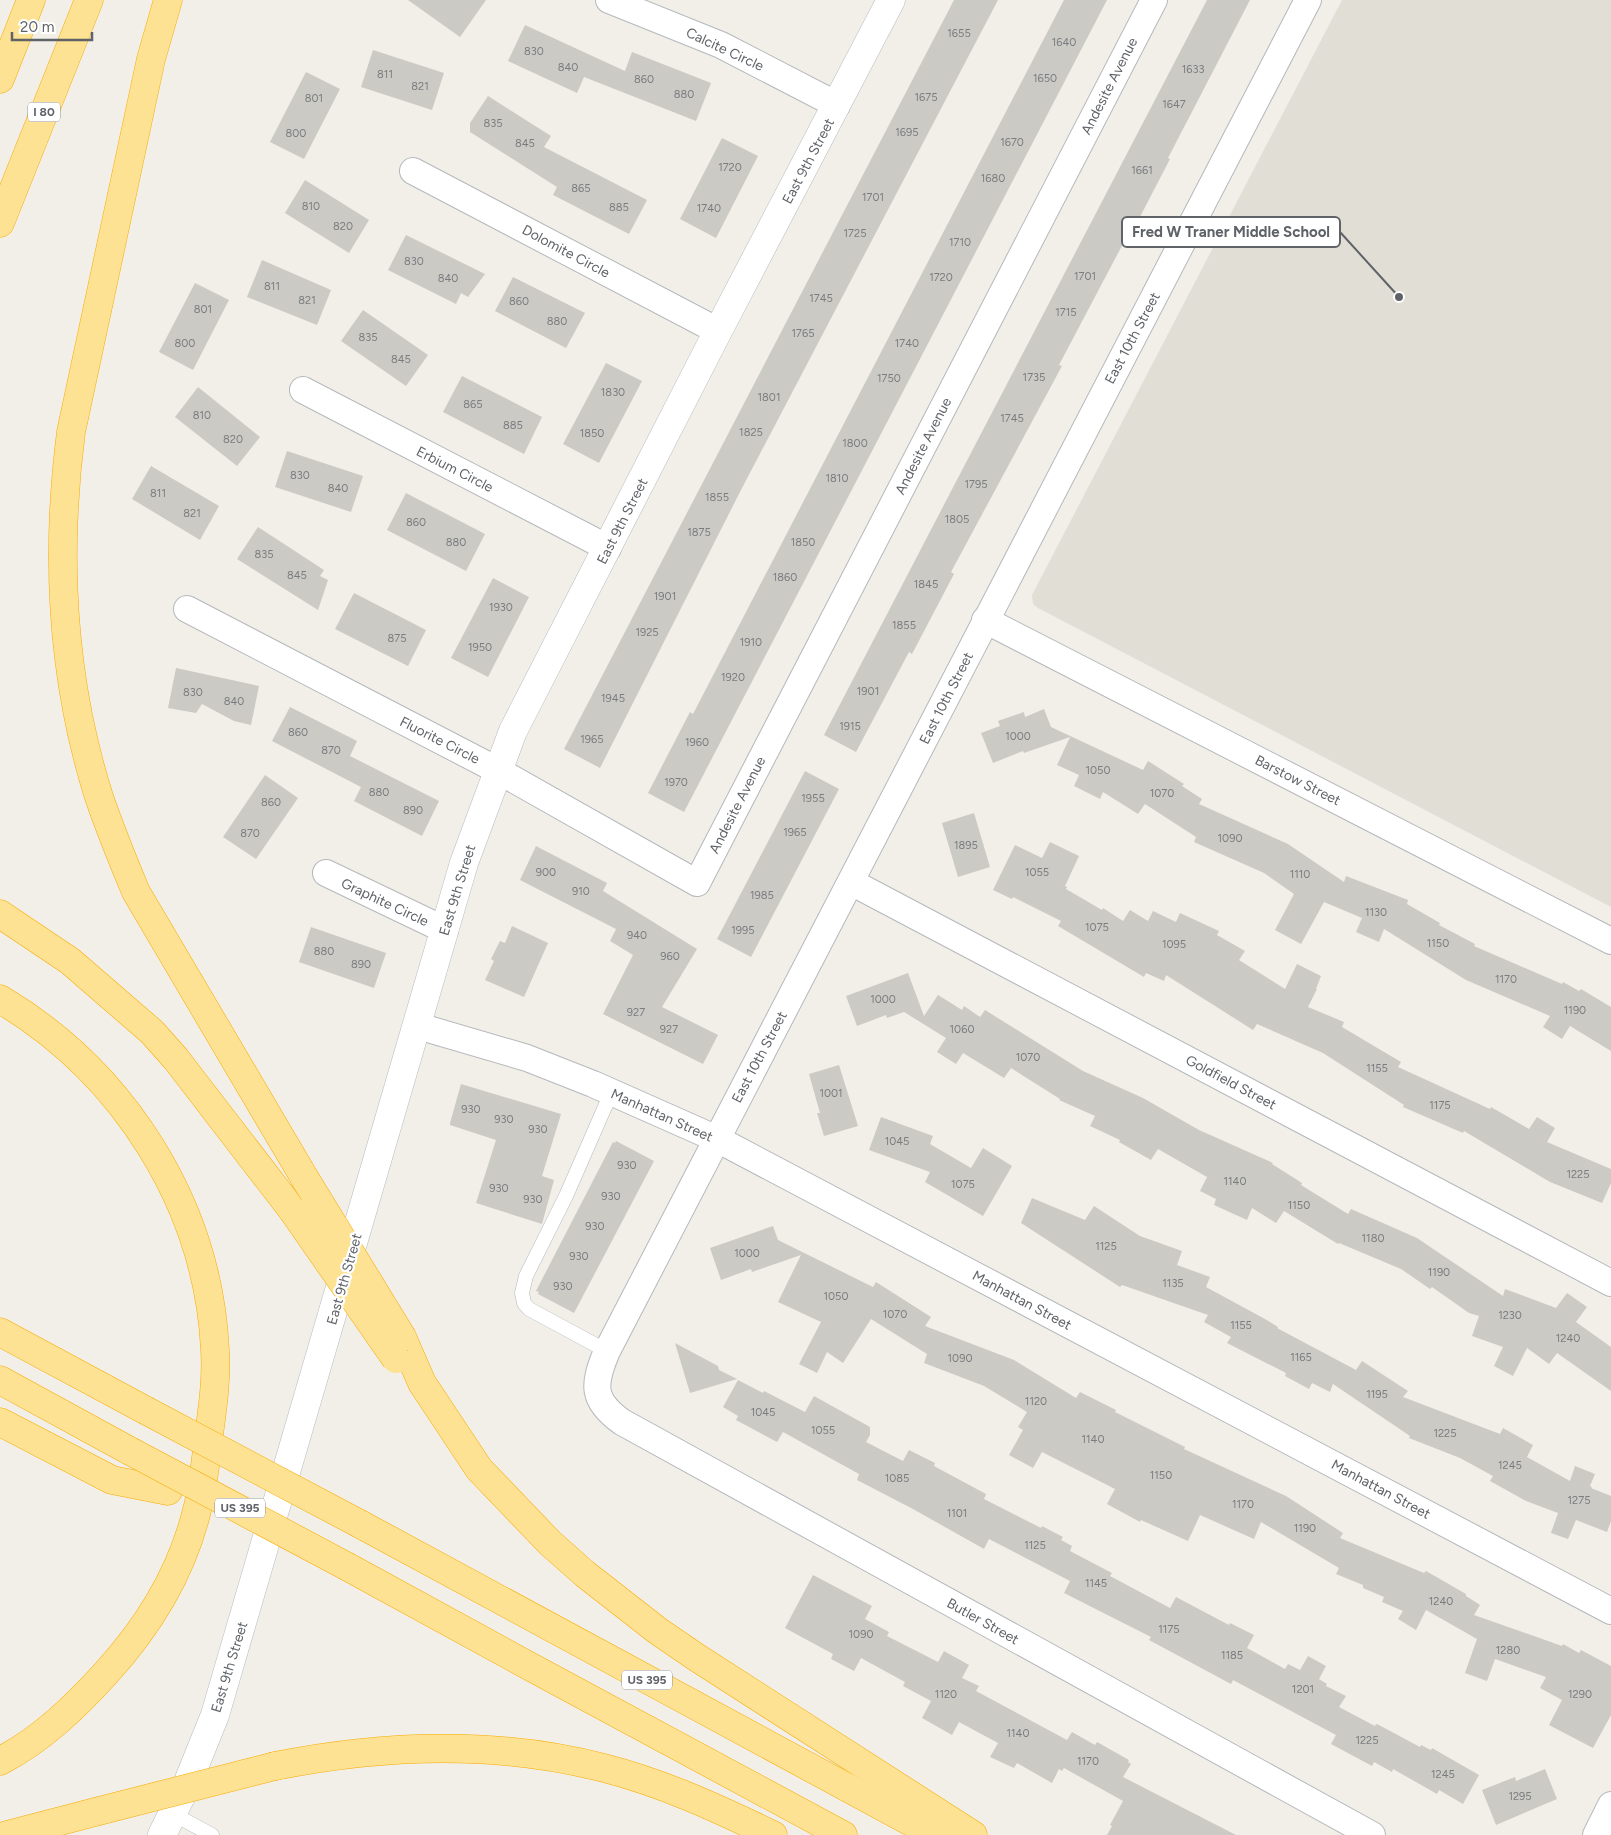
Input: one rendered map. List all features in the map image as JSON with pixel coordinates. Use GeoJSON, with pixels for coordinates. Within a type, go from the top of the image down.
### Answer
{"type":"FeatureCollection","features":[{"type":"Feature","properties":{"kind":"highway"},"geometry":{"type":"LineString","coordinates":[[0,79],[31,0]]}},
{"type":"Feature","properties":{"kind":"highway","name":"I 80"},"geometry":{"type":"LineString","coordinates":[[0,224],[88,0]]}},
{"type":"Feature","properties":{"kind":"highway"},"geometry":{"type":"LineString","coordinates":[[168,0],[151,59],[72,432],[66,477],[62,568],[68,658],[85,748],[99,797],[116,845],[136,892],[304,1177],[399,1348],[479,1469],[550,1543],[621,1604],[696,1657],[973,1835]]}},
{"type":"Feature","properties":{"kind":"highway"},"geometry":{"type":"LineString","coordinates":[[0,914],[70,961],[152,1032],[176,1060],[399,1348]]}},
{"type":"Feature","properties":{"kind":"highway"},"geometry":{"type":"LineString","coordinates":[[0,999],[30,1018],[81,1060],[126,1110],[164,1167],[198,1252],[208,1290],[216,1352],[213,1411],[204,1476],[197,1512],[172,1580],[154,1612],[133,1642],[85,1697],[30,1743],[0,1762]]}},
{"type":"Feature","properties":{"kind":"highway","name":"US 395"},"geometry":{"type":"LineString","coordinates":[[0,1332],[935,1835]]}},
{"type":"Feature","properties":{"kind":"highway","name":"US 395"},"geometry":{"type":"LineString","coordinates":[[0,1380],[844,1835]]}},
{"type":"Feature","properties":{"kind":"highway"},"geometry":{"type":"LineString","coordinates":[[0,1422],[112,1480],[226,1501]]}},
{"type":"Feature","properties":{"kind":"highway"},"geometry":{"type":"LineString","coordinates":[[7,1835],[275,1766],[350,1752],[439,1747],[515,1751],[596,1766],[650,1782],[692,1798],[773,1835]]}},
{"type":"Feature","properties":{"kind":"street","name":"Calcite Circle"},"geometry":{"type":"LineString","coordinates":[[609,0],[721,45],[837,105]]}},
{"type":"Feature","properties":{"kind":"street","name":"East 9th Street"},"geometry":{"type":"LineString","coordinates":[[167,1824],[188,1782],[215,1715],[418,1026],[464,863],[513,731],[718,331],[892,0]]}},
{"type":"Feature","properties":{"kind":"street","name":"Andesite Avenue"},"geometry":{"type":"LineString","coordinates":[[690,879],[697,884],[1154,0]]}},
{"type":"Feature","properties":{"kind":"street","name":"East 10th Street"},"geometry":{"type":"LineString","coordinates":[[600,1399],[597,1382],[607,1351],[1308,0]]}},
{"type":"Feature","properties":{"kind":"street","name":"Dolomite Circle"},"geometry":{"type":"LineString","coordinates":[[413,170],[718,331]]}},
{"type":"Feature","properties":{"kind":"street","name":"Erbium Circle"},"geometry":{"type":"LineString","coordinates":[[303,390],[608,548]]}},
{"type":"Feature","properties":{"kind":"street","name":"Fluorite Circle"},"geometry":{"type":"LineString","coordinates":[[187,609],[498,770],[690,879]]}},
{"type":"Feature","properties":{"kind":"street","name":"Barstow Street"},"geometry":{"type":"LineString","coordinates":[[985,620],[1611,941]]}},
{"type":"Feature","properties":{"kind":"street","name":"Graphite Circle"},"geometry":{"type":"LineString","coordinates":[[326,873],[445,930]]}},
{"type":"Feature","properties":{"kind":"street","name":"Goldfield Street"},"geometry":{"type":"LineString","coordinates":[[851,882],[1611,1283]]}},
{"type":"Feature","properties":{"kind":"street","name":"Manhattan Street"},"geometry":{"type":"LineString","coordinates":[[418,1026],[527,1058],[593,1084],[717,1139],[1611,1611]]}},
{"type":"Feature","properties":{"kind":"street","name":"Butler Street"},"geometry":{"type":"LineString","coordinates":[[600,1399],[604,1407],[611,1414],[632,1428],[1372,1835]]}},
{"type":"Feature","properties":{"kind":"street"},"geometry":{"type":"LineString","coordinates":[[1596,1835],[1611,1805]]}},
{"type":"Feature","properties":{"kind":"lane"},"geometry":{"type":"LineString","coordinates":[[607,1351],[529,1310],[524,1303],[522,1293],[526,1276],[566,1196],[611,1093]]}},
{"type":"Feature","properties":{"kind":"lane"},"geometry":{"type":"LineString","coordinates":[[167,1824],[212,1835]]}},
{"type":"Feature","properties":{"kind":"shaded area"},"geometry":{"type":"Polygon","coordinates":[[[1342,0],[1611,0],[1611,907],[1033,604],[1032,595],[1342,0]]]}},
{"type":"Feature","properties":{"kind":"building"},"geometry":{"type":"Polygon","coordinates":[[[408,0],[486,0],[460,37],[408,0]]]}},
{"type":"Feature","properties":{"kind":"building"},"geometry":{"type":"Polygon","coordinates":[[[954,0],[998,0],[742,488],[600,768],[564,749],[954,0]]]}},
{"type":"Feature","properties":{"kind":"building"},"geometry":{"type":"Polygon","coordinates":[[[1064,0],[1107,0],[684,812],[648,793],[690,712],[693,714],[1064,0]]]}},
{"type":"Feature","properties":{"kind":"building"},"geometry":{"type":"Polygon","coordinates":[[[1207,0],[1250,0],[1168,158],[1170,159],[1128,240],[1126,238],[1059,365],[1062,366],[951,572],[954,574],[912,654],[909,652],[856,752],[824,735],[1207,0]]]}},
{"type":"Feature","properties":{"kind":"building"},"geometry":{"type":"Polygon","coordinates":[[[525,25],[625,71],[632,52],[711,83],[696,121],[584,77],[577,93],[508,61],[525,25]]]}},
{"type":"Feature","properties":{"kind":"building"},"geometry":{"type":"Polygon","coordinates":[[[373,50],[444,73],[432,110],[361,87],[373,50]]]}},
{"type":"Feature","properties":{"kind":"building"},"geometry":{"type":"Polygon","coordinates":[[[306,72],[340,89],[304,159],[270,142],[306,72]]]}},
{"type":"Feature","properties":{"kind":"building"},"geometry":{"type":"Polygon","coordinates":[[[488,96],[551,136],[544,147],[647,200],[629,234],[553,195],[557,187],[470,132],[470,123],[488,96]]]}},
{"type":"Feature","properties":{"kind":"building"},"geometry":{"type":"Polygon","coordinates":[[[722,138],[758,156],[716,238],[680,219],[722,138]]]}},
{"type":"Feature","properties":{"kind":"building"},"geometry":{"type":"Polygon","coordinates":[[[305,180],[369,220],[349,253],[285,213],[305,180]]]}},
{"type":"Feature","properties":{"kind":"building"},"geometry":{"type":"Polygon","coordinates":[[[406,235],[485,274],[468,297],[461,293],[456,304],[388,270],[406,235]]]}},
{"type":"Feature","properties":{"kind":"building"},"geometry":{"type":"Polygon","coordinates":[[[262,260],[331,290],[317,325],[247,297],[262,260]]]}},
{"type":"Feature","properties":{"kind":"building"},"geometry":{"type":"Polygon","coordinates":[[[513,277],[585,313],[566,348],[495,311],[513,277]]]}},
{"type":"Feature","properties":{"kind":"building"},"geometry":{"type":"Polygon","coordinates":[[[195,283],[229,300],[193,370],[159,352],[195,283]]]}},
{"type":"Feature","properties":{"kind":"building"},"geometry":{"type":"Polygon","coordinates":[[[363,310],[428,355],[406,386],[341,341],[363,310]]]}},
{"type":"Feature","properties":{"kind":"building"},"geometry":{"type":"Polygon","coordinates":[[[606,363],[642,381],[599,463],[563,444],[606,363]]]}},
{"type":"Feature","properties":{"kind":"building"},"geometry":{"type":"Polygon","coordinates":[[[462,376],[542,417],[524,454],[443,412],[462,376]]]}},
{"type":"Feature","properties":{"kind":"building"},"geometry":{"type":"Polygon","coordinates":[[[198,387],[260,437],[237,466],[175,417],[198,387]]]}},
{"type":"Feature","properties":{"kind":"building"},"geometry":{"type":"Polygon","coordinates":[[[287,451],[363,476],[351,512],[275,487],[287,451]]]}},
{"type":"Feature","properties":{"kind":"building"},"geometry":{"type":"Polygon","coordinates":[[[151,466],[219,506],[200,540],[132,499],[151,466]]]}},
{"type":"Feature","properties":{"kind":"building"},"geometry":{"type":"Polygon","coordinates":[[[406,493],[485,534],[466,571],[387,530],[406,493]]]}},
{"type":"Feature","properties":{"kind":"building"},"geometry":{"type":"Polygon","coordinates":[[[258,527],[324,570],[320,576],[328,580],[318,610],[237,559],[258,527]]]}},
{"type":"Feature","properties":{"kind":"building"},"geometry":{"type":"Polygon","coordinates":[[[493,578],[529,597],[488,677],[451,658],[493,578]]]}},
{"type":"Feature","properties":{"kind":"building"},"geometry":{"type":"Polygon","coordinates":[[[354,593],[426,630],[408,666],[335,629],[354,593]]]}},
{"type":"Feature","properties":{"kind":"building"},"geometry":{"type":"Polygon","coordinates":[[[176,668],[259,686],[251,725],[234,721],[202,704],[196,713],[168,708],[176,668]]]}},
{"type":"Feature","properties":{"kind":"building"},"geometry":{"type":"Polygon","coordinates":[[[290,707],[357,741],[350,756],[439,801],[422,836],[354,801],[361,787],[272,741],[290,707]]]}},
{"type":"Feature","properties":{"kind":"building"},"geometry":{"type":"Polygon","coordinates":[[[1044,709],[1051,727],[1143,770],[1148,761],[1184,784],[1182,786],[1202,799],[1199,804],[1288,844],[1344,882],[1346,876],[1408,900],[1407,904],[1440,923],[1439,925],[1475,944],[1474,946],[1562,984],[1563,982],[1579,991],[1581,989],[1611,1007],[1611,1051],[1570,1026],[1562,1039],[1543,1027],[1550,1016],[1466,980],[1384,929],[1379,942],[1356,932],[1362,918],[1324,902],[1301,944],[1275,930],[1294,894],[1264,873],[1194,842],[1196,837],[1145,804],[1138,814],[1103,792],[1100,799],[1074,786],[1079,775],[1057,765],[1070,737],[1024,753],[1023,751],[993,763],[981,733],[1000,726],[998,721],[1024,712],[1025,717],[1044,709]]]}},
{"type":"Feature","properties":{"kind":"building"},"geometry":{"type":"Polygon","coordinates":[[[805,771],[839,789],[751,957],[717,939],[805,771]]]}},
{"type":"Feature","properties":{"kind":"building"},"geometry":{"type":"Polygon","coordinates":[[[265,775],[298,798],[256,859],[223,837],[265,775]]]}},
{"type":"Feature","properties":{"kind":"building"},"geometry":{"type":"Polygon","coordinates":[[[974,813],[990,867],[958,877],[942,823],[974,813]]]}},
{"type":"Feature","properties":{"kind":"building"},"geometry":{"type":"Polygon","coordinates":[[[1050,842],[1079,856],[1065,886],[1067,887],[1066,889],[1102,910],[1103,908],[1123,921],[1130,910],[1148,921],[1153,911],[1176,922],[1180,913],[1219,931],[1217,935],[1245,951],[1239,960],[1285,989],[1297,964],[1321,976],[1308,1007],[1344,1022],[1342,1027],[1401,1062],[1398,1067],[1490,1109],[1491,1107],[1529,1129],[1537,1117],[1555,1128],[1547,1142],[1611,1169],[1611,1183],[1602,1203],[1550,1182],[1464,1131],[1463,1133],[1403,1107],[1404,1105],[1323,1053],[1257,1024],[1253,1030],[1166,975],[1164,981],[1146,973],[1144,977],[1058,926],[1061,921],[1013,897],[1012,899],[993,890],[1015,845],[1042,858],[1050,842]]]}},
{"type":"Feature","properties":{"kind":"building"},"geometry":{"type":"Polygon","coordinates":[[[536,846],[607,883],[603,891],[697,949],[662,1007],[718,1035],[703,1064],[603,1014],[633,955],[610,941],[616,929],[520,880],[536,846]]]}},
{"type":"Feature","properties":{"kind":"building"},"geometry":{"type":"Polygon","coordinates":[[[512,926],[548,943],[524,997],[485,980],[494,961],[491,959],[500,941],[505,943],[512,926]]]}},
{"type":"Feature","properties":{"kind":"building"},"geometry":{"type":"Polygon","coordinates":[[[311,927],[386,953],[374,988],[299,962],[311,927]]]}},
{"type":"Feature","properties":{"kind":"building"},"geometry":{"type":"Polygon","coordinates":[[[908,973],[924,1016],[938,995],[962,1010],[964,1006],[980,1017],[985,1010],[1083,1071],[1143,1098],[1199,1130],[1273,1163],[1302,1183],[1301,1185],[1348,1214],[1351,1209],[1417,1238],[1503,1296],[1505,1289],[1556,1308],[1567,1293],[1587,1307],[1576,1322],[1611,1347],[1611,1391],[1557,1353],[1549,1364],[1527,1348],[1513,1376],[1494,1366],[1503,1347],[1472,1336],[1479,1316],[1469,1313],[1432,1287],[1430,1289],[1401,1269],[1338,1244],[1284,1211],[1276,1223],[1252,1208],[1247,1220],[1214,1205],[1216,1199],[1200,1191],[1207,1177],[1158,1149],[1151,1160],[1119,1142],[1120,1140],[1090,1126],[1095,1116],[1059,1100],[1011,1068],[1004,1078],[963,1053],[956,1064],[937,1052],[946,1038],[904,1012],[887,1018],[886,1015],[857,1026],[846,996],[908,973]]]}},
{"type":"Feature","properties":{"kind":"building"},"geometry":{"type":"Polygon","coordinates":[[[839,1065],[858,1126],[824,1136],[817,1113],[820,1113],[809,1074],[839,1065]]]}},
{"type":"Feature","properties":{"kind":"building"},"geometry":{"type":"Polygon","coordinates":[[[461,1084],[561,1114],[542,1176],[554,1180],[542,1224],[476,1203],[496,1140],[450,1125],[461,1084]]]}},
{"type":"Feature","properties":{"kind":"building"},"geometry":{"type":"Polygon","coordinates":[[[881,1117],[933,1136],[930,1144],[971,1168],[983,1148],[1012,1166],[983,1216],[925,1182],[930,1172],[869,1150],[881,1117]]]}},
{"type":"Feature","properties":{"kind":"building"},"geometry":{"type":"Polygon","coordinates":[[[616,1141],[654,1161],[574,1313],[538,1294],[539,1292],[536,1291],[613,1142],[615,1143],[616,1141]]]}},
{"type":"Feature","properties":{"kind":"building"},"geometry":{"type":"Polygon","coordinates":[[[1032,1198],[1085,1220],[1094,1206],[1140,1236],[1182,1251],[1177,1265],[1210,1277],[1206,1287],[1356,1370],[1362,1361],[1408,1391],[1403,1397],[1500,1434],[1503,1428],[1533,1445],[1527,1457],[1570,1481],[1575,1466],[1595,1474],[1590,1486],[1591,1488],[1611,1496],[1611,1521],[1607,1532],[1576,1520],[1568,1539],[1551,1533],[1558,1513],[1526,1501],[1490,1481],[1493,1476],[1460,1458],[1409,1438],[1410,1436],[1333,1384],[1330,1392],[1312,1383],[1309,1389],[1285,1376],[1286,1373],[1227,1343],[1231,1337],[1204,1322],[1208,1315],[1122,1285],[1120,1287],[1021,1223],[1032,1198]]]}},
{"type":"Feature","properties":{"kind":"building"},"geometry":{"type":"Polygon","coordinates":[[[773,1226],[778,1240],[873,1287],[876,1282],[931,1317],[925,1326],[1014,1360],[1076,1398],[1080,1392],[1185,1447],[1184,1449],[1286,1496],[1343,1533],[1340,1538],[1424,1573],[1426,1571],[1466,1594],[1466,1596],[1480,1605],[1474,1615],[1562,1646],[1563,1644],[1579,1653],[1581,1650],[1611,1666],[1611,1715],[1593,1748],[1549,1725],[1562,1700],[1540,1688],[1546,1677],[1495,1659],[1487,1681],[1465,1673],[1477,1639],[1426,1610],[1416,1630],[1398,1619],[1403,1611],[1382,1602],[1384,1597],[1363,1588],[1363,1585],[1336,1574],[1339,1568],[1261,1522],[1254,1539],[1200,1515],[1188,1541],[1141,1520],[1140,1522],[1107,1504],[1115,1489],[1042,1452],[1033,1468],[1009,1455],[1023,1430],[1018,1427],[1027,1412],[984,1386],[924,1363],[927,1354],[871,1319],[843,1363],[827,1352],[817,1373],[799,1364],[821,1322],[778,1302],[801,1255],[752,1272],[751,1269],[721,1280],[710,1248],[773,1226]]]}},
{"type":"Feature","properties":{"kind":"building"},"geometry":{"type":"Polygon","coordinates":[[[675,1343],[718,1366],[719,1370],[737,1379],[690,1393],[675,1343]]]}},
{"type":"Feature","properties":{"kind":"building"},"geometry":{"type":"Polygon","coordinates":[[[738,1380],[805,1412],[814,1396],[870,1427],[870,1435],[866,1442],[903,1461],[909,1450],[935,1463],[934,1466],[986,1494],[984,1499],[1063,1537],[1061,1540],[1072,1546],[1070,1551],[1112,1573],[1110,1576],[1170,1608],[1176,1597],[1229,1625],[1230,1623],[1254,1635],[1247,1648],[1285,1669],[1288,1664],[1300,1670],[1308,1656],[1326,1666],[1319,1679],[1327,1684],[1326,1686],[1346,1696],[1339,1707],[1375,1726],[1376,1724],[1379,1725],[1420,1747],[1421,1745],[1431,1750],[1432,1748],[1479,1775],[1463,1804],[1439,1790],[1437,1794],[1393,1769],[1392,1772],[1374,1762],[1372,1766],[1331,1744],[1336,1735],[1233,1680],[1231,1684],[1149,1640],[1151,1637],[1064,1593],[1070,1581],[989,1539],[984,1549],[857,1480],[859,1474],[783,1432],[777,1442],[736,1420],[738,1416],[723,1407],[738,1380]]]}},
{"type":"Feature","properties":{"kind":"building"},"geometry":{"type":"Polygon","coordinates":[[[813,1575],[872,1606],[865,1619],[889,1632],[887,1636],[938,1662],[944,1651],[969,1665],[962,1678],[979,1686],[976,1691],[1067,1740],[1072,1732],[1095,1745],[1097,1742],[1129,1760],[1128,1762],[1131,1764],[1123,1777],[1236,1835],[1107,1835],[1112,1826],[1110,1825],[1123,1801],[1064,1768],[1062,1771],[1059,1769],[1052,1783],[1017,1763],[1014,1768],[990,1757],[998,1743],[959,1722],[952,1735],[922,1718],[931,1701],[903,1686],[905,1682],[861,1658],[854,1671],[831,1659],[833,1654],[785,1628],[813,1575]]]}},
{"type":"Feature","properties":{"kind":"building"},"geometry":{"type":"Polygon","coordinates":[[[1545,1769],[1557,1799],[1496,1825],[1482,1790],[1515,1777],[1516,1781],[1545,1769]]]}},
{"type":"Feature","properties":{"kind":"place","name":"Fred W Traner Middle School"},"geometry":{"type":"Point","coordinates":[1399,297]}}]}
